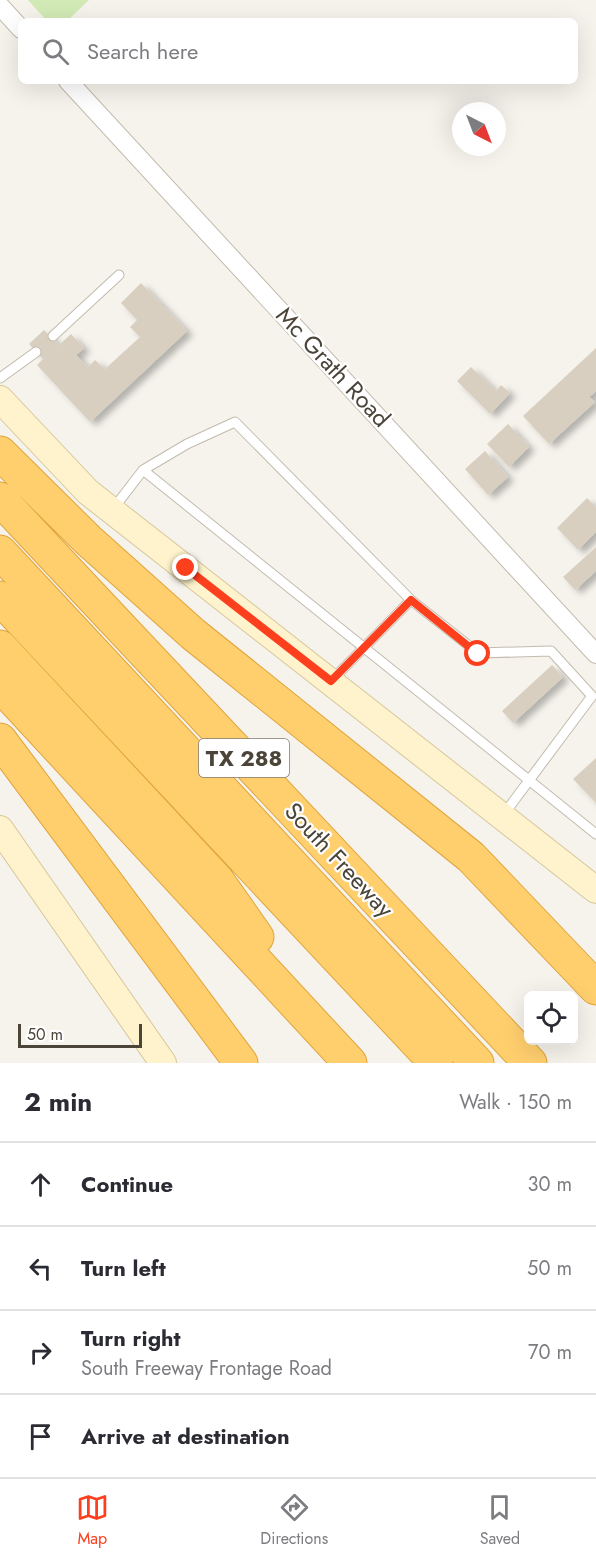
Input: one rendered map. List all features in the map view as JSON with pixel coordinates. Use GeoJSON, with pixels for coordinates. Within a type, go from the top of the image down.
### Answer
{"type":"FeatureCollection","features":[{"type":"Feature","properties":{"kind":"highway"},"geometry":{"type":"LineString","coordinates":[[0,453],[88,540],[194,634],[471,857],[596,988]]}},
{"type":"Feature","properties":{"kind":"highway","name":"South Freeway"},"geometry":{"type":"LineString","coordinates":[[0,499],[530,1063]]}},
{"type":"Feature","properties":{"kind":"highway"},"geometry":{"type":"LineString","coordinates":[[0,552],[477,1063]]}},
{"type":"Feature","properties":{"kind":"highway"},"geometry":{"type":"LineString","coordinates":[[0,598],[436,1063]]}},
{"type":"Feature","properties":{"kind":"highway"},"geometry":{"type":"LineString","coordinates":[[0,647],[217,880],[324,1035]]}},
{"type":"Feature","properties":{"kind":"highway"},"geometry":{"type":"LineString","coordinates":[[0,685],[350,1063]]}},
{"type":"Feature","properties":{"kind":"highway"},"geometry":{"type":"LineString","coordinates":[[0,740],[241,1063]]}},
{"type":"Feature","properties":{"kind":"highway"},"geometry":{"type":"LineString","coordinates":[[223,791],[488,1018]]}},
{"type":"Feature","properties":{"kind":"main road"},"geometry":{"type":"LineString","coordinates":[[0,399],[50,455],[112,510],[596,890]]}},
{"type":"Feature","properties":{"kind":"main road"},"geometry":{"type":"LineString","coordinates":[[0,829],[164,1063]]}},
{"type":"Feature","properties":{"kind":"street"},"geometry":{"type":"LineString","coordinates":[[0,6],[18,26]]}},
{"type":"Feature","properties":{"kind":"street","name":"Mc Grath Road"},"geometry":{"type":"LineString","coordinates":[[71,84],[596,654]]}},
{"type":"Feature","properties":{"kind":"lane"},"geometry":{"type":"LineString","coordinates":[[53,336],[119,275]]}},
{"type":"Feature","properties":{"kind":"lane"},"geometry":{"type":"LineString","coordinates":[[0,378],[36,352]]}},
{"type":"Feature","properties":{"kind":"lane"},"geometry":{"type":"LineString","coordinates":[[112,510],[143,470],[187,444],[235,422],[411,600],[478,654],[551,651],[592,696],[530,782],[502,816]]}},
{"type":"Feature","properties":{"kind":"lane"},"geometry":{"type":"LineString","coordinates":[[143,470],[596,834]]}},
{"type":"Feature","properties":{"kind":"lane"},"geometry":{"type":"LineString","coordinates":[[331,681],[362,647],[411,600]]}},
{"type":"Feature","properties":{"kind":"green space"},"geometry":{"type":"Polygon","coordinates":[[[28,0],[89,0],[70,18],[44,18],[28,0]]]}},
{"type":"Feature","properties":{"kind":"building"},"geometry":{"type":"Polygon","coordinates":[[[141,283],[187,331],[90,422],[37,365],[43,359],[29,344],[44,330],[59,345],[71,334],[84,348],[76,355],[88,367],[95,360],[105,369],[140,337],[130,327],[137,320],[121,303],[141,283]]]}},
{"type":"Feature","properties":{"kind":"building"},"geometry":{"type":"Polygon","coordinates":[[[596,348],[596,391],[589,397],[595,402],[549,444],[523,416],[596,348]]]}},
{"type":"Feature","properties":{"kind":"building"},"geometry":{"type":"Polygon","coordinates":[[[471,367],[496,391],[501,385],[510,393],[490,414],[457,381],[471,367]]]}},
{"type":"Feature","properties":{"kind":"building"},"geometry":{"type":"Polygon","coordinates":[[[508,424],[529,447],[509,467],[487,444],[508,424]]]}},
{"type":"Feature","properties":{"kind":"building"},"geometry":{"type":"Polygon","coordinates":[[[485,451],[508,477],[488,495],[465,469],[485,451]]]}},
{"type":"Feature","properties":{"kind":"building"},"geometry":{"type":"Polygon","coordinates":[[[587,498],[596,507],[596,532],[578,550],[557,528],[587,498]]]}},
{"type":"Feature","properties":{"kind":"building"},"geometry":{"type":"Polygon","coordinates":[[[596,547],[596,571],[575,590],[563,577],[596,547]]]}},
{"type":"Feature","properties":{"kind":"building"},"geometry":{"type":"Polygon","coordinates":[[[552,665],[563,677],[513,723],[502,711],[552,665]]]}},
{"type":"Feature","properties":{"kind":"building"},"geometry":{"type":"Polygon","coordinates":[[[596,758],[596,803],[573,779],[596,758]]]}},
{"type":"Feature","properties":{"kind":"route"},"geometry":{"type":"LineString","coordinates":[[186,568],[331,681],[362,647],[411,600],[478,654]]}}]}
